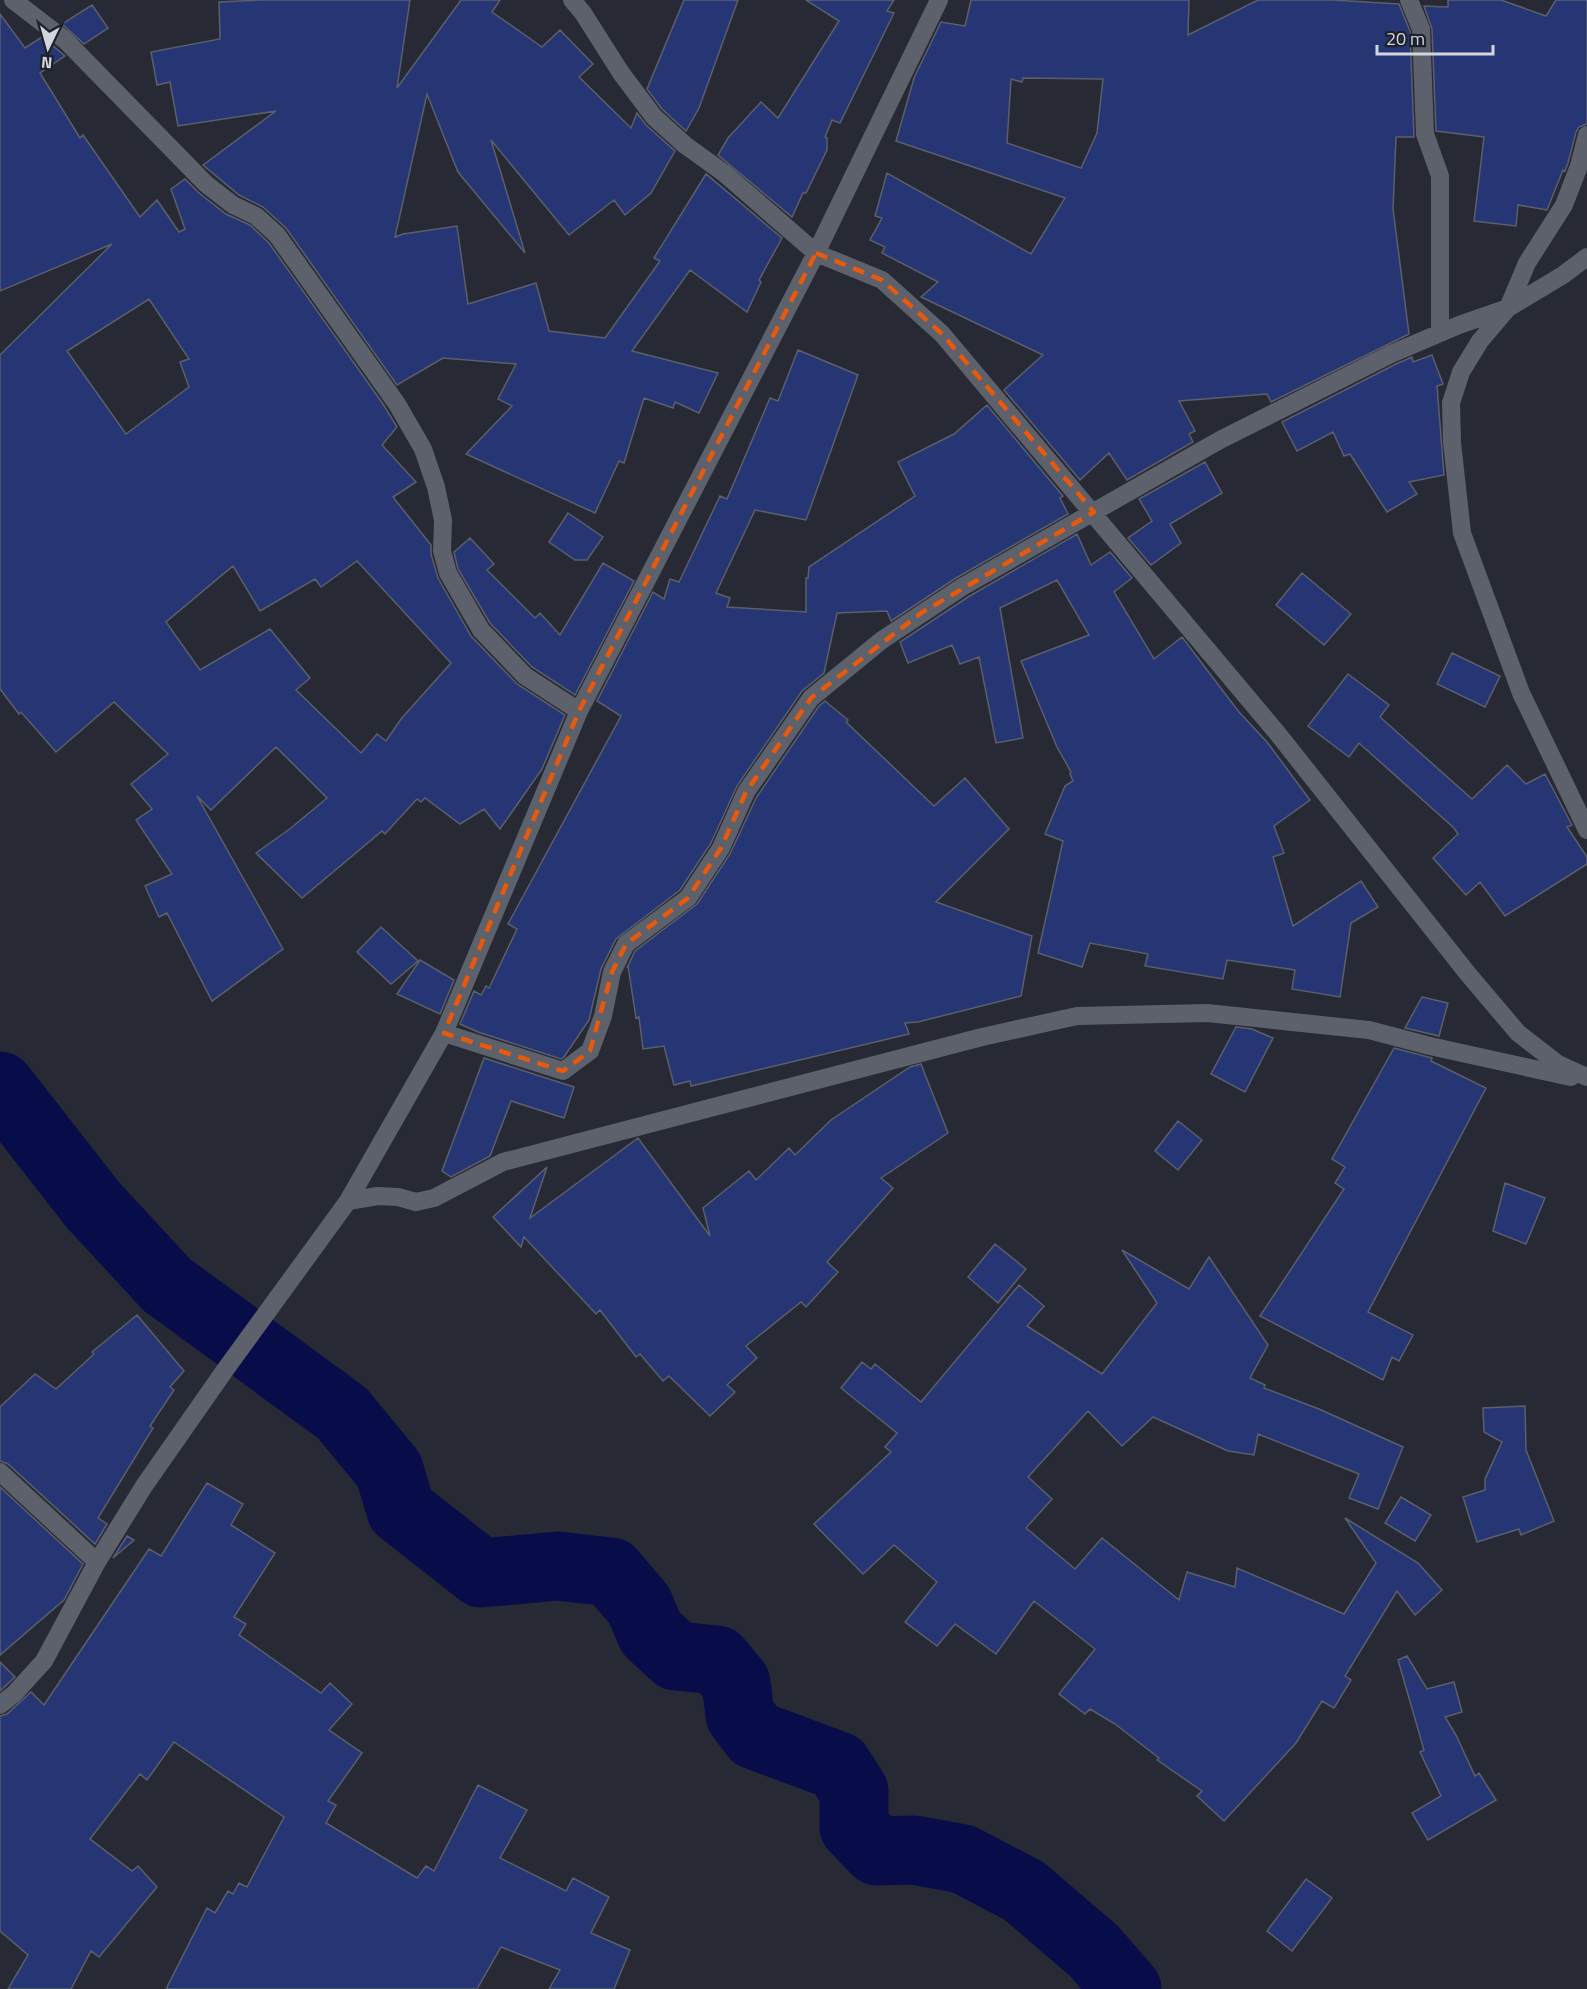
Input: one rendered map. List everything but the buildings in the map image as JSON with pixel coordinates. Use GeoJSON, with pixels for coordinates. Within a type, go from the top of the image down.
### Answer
{"type":"FeatureCollection","features":[{"type":"Feature","properties":{"kind":"street"},"geometry":{"type":"LineString","coordinates":[[13,0],[65,39],[206,184],[233,205],[256,216],[277,235],[397,404],[423,449],[436,487],[443,520],[442,551],[448,573],[481,630],[525,676],[579,711]]}},
{"type":"Feature","properties":{"kind":"street"},"geometry":{"type":"LineString","coordinates":[[572,0],[654,117],[685,145],[724,173],[816,253],[882,279],[942,334],[1094,512],[1278,734],[1518,1034],[1558,1064],[1587,1079]]}},
{"type":"Feature","properties":{"kind":"street"},"geometry":{"type":"LineString","coordinates":[[0,1705],[14,1694],[44,1661],[97,1562],[144,1486],[348,1201],[444,1033],[579,711],[816,253],[939,0]]}},
{"type":"Feature","properties":{"kind":"street"},"geometry":{"type":"LineString","coordinates":[[1406,0],[1421,29],[1425,134],[1440,176],[1440,333]]}},
{"type":"Feature","properties":{"kind":"street"},"geometry":{"type":"LineString","coordinates":[[1587,135],[1579,166],[1564,205],[1527,263],[1508,308],[1480,341],[1461,372],[1451,403],[1452,442],[1462,533],[1521,693],[1587,830]]}},
{"type":"Feature","properties":{"kind":"street"},"geometry":{"type":"LineString","coordinates":[[444,1033],[564,1071],[590,1051],[603,1016],[612,972],[626,945],[688,898],[721,848],[746,792],[811,698],[882,640],[962,587],[1220,440],[1391,354],[1508,308],[1563,275],[1587,257]]}},
{"type":"Feature","properties":{"kind":"street"},"geometry":{"type":"LineString","coordinates":[[348,1201],[378,1196],[398,1197],[416,1202],[434,1198],[503,1162],[971,1040],[1077,1016],[1208,1013],[1369,1030],[1430,1046],[1587,1079]]}},
{"type":"Feature","properties":{"kind":"street"},"geometry":{"type":"LineString","coordinates":[[0,1472],[97,1562]]}},
{"type":"Feature","properties":{"kind":"highlighted area"},"geometry":{"type":"Polygon","coordinates":[[[816,253],[882,280],[942,334],[1094,512],[921,613],[811,698],[746,792],[721,848],[688,898],[626,944],[612,972],[590,1051],[563,1071],[444,1033],[579,711],[816,253]]]}},
{"type":"Feature","properties":{"kind":"waterway"},"geometry":{"type":"LineString","coordinates":[[0,1086],[93,1205],[167,1285],[342,1413],[389,1470],[401,1510],[481,1573],[558,1566],[611,1572],[639,1605],[651,1633],[676,1656],[717,1660],[736,1683],[740,1715],[755,1735],[838,1766],[854,1791],[854,1827],[877,1851],[914,1850],[963,1859],[1024,1891],[1094,1951],[1127,1989]]}}]}
